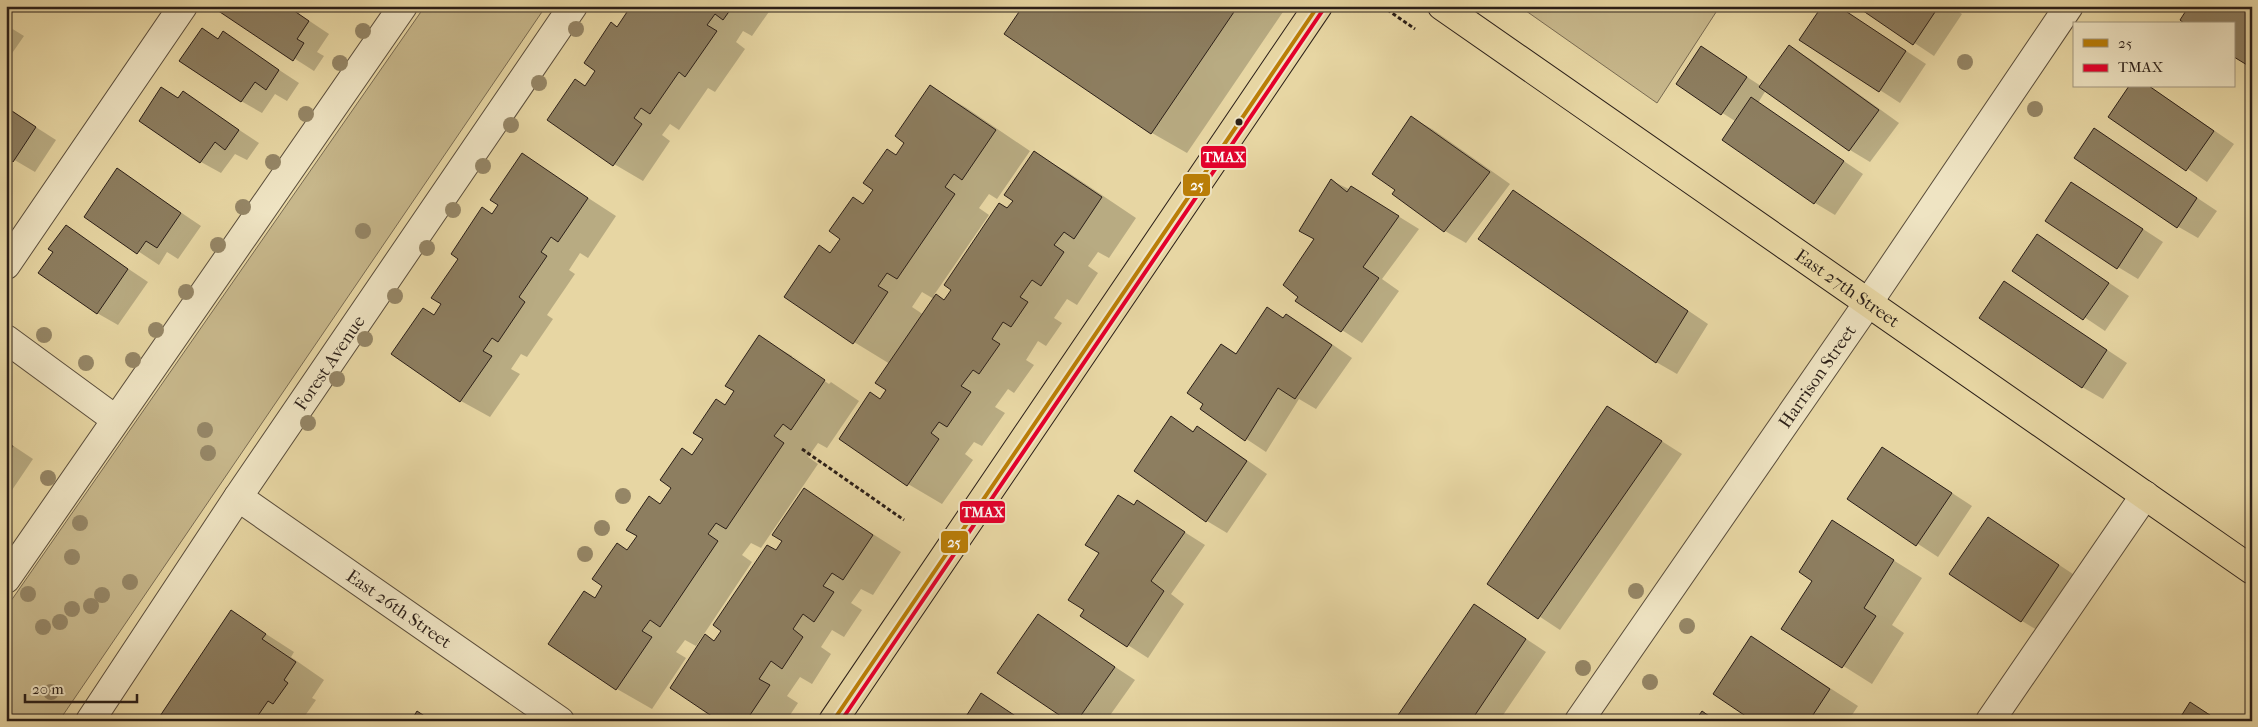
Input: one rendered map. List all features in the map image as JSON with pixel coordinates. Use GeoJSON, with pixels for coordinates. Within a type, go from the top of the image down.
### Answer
{"type":"FeatureCollection","features":[{"type":"Feature","properties":{"kind":"main road"},"geometry":{"type":"LineString","coordinates":[[833,721],[1318,6]]}},
{"type":"Feature","properties":{"kind":"main road","name":"East 27th Street"},"geometry":{"type":"LineString","coordinates":[[1442,6],[2252,570]]}},
{"type":"Feature","properties":{"kind":"street"},"geometry":{"type":"LineString","coordinates":[[6,265],[183,6]]}},
{"type":"Feature","properties":{"kind":"street"},"geometry":{"type":"LineString","coordinates":[[6,579],[115,419],[403,6]]}},
{"type":"Feature","properties":{"kind":"street","name":"Forest Avenue"},"geometry":{"type":"LineString","coordinates":[[90,721],[238,497],[573,6]]}},
{"type":"Feature","properties":{"kind":"street","name":"Harrison Street"},"geometry":{"type":"LineString","coordinates":[[1579,721],[1868,302],[2069,6]]}},
{"type":"Feature","properties":{"kind":"street"},"geometry":{"type":"LineString","coordinates":[[6,339],[115,419]]}},
{"type":"Feature","properties":{"kind":"street"},"geometry":{"type":"LineString","coordinates":[[1990,721],[2145,495]]}},
{"type":"Feature","properties":{"kind":"street","name":"East 26th Street"},"geometry":{"type":"LineString","coordinates":[[238,497],[560,721]]}},
{"type":"Feature","properties":{"kind":"path"},"geometry":{"type":"LineString","coordinates":[[802,449],[904,520]]}},
{"type":"Feature","properties":{"kind":"shaded area"},"geometry":{"type":"Polygon","coordinates":[[[425,6],[546,6],[59,721],[6,721],[6,608],[425,6]]]}},
{"type":"Feature","properties":{"kind":"shaded area"},"geometry":{"type":"Polygon","coordinates":[[[1519,6],[1720,6],[1657,103],[1519,6]]]}},
{"type":"Feature","properties":{"kind":"building"},"geometry":{"type":"Polygon","coordinates":[[[211,6],[287,6],[309,21],[297,39],[304,43],[293,61],[211,6]]]}},
{"type":"Feature","properties":{"kind":"building"},"geometry":{"type":"Polygon","coordinates":[[[631,6],[733,6],[723,20],[715,14],[707,25],[717,31],[685,77],[679,72],[650,114],[641,108],[634,118],[642,124],[613,166],[547,120],[575,79],[585,86],[595,71],[584,63],[611,22],[617,27],[631,6]]]}},
{"type":"Feature","properties":{"kind":"building"},"geometry":{"type":"Polygon","coordinates":[[[1023,6],[1238,6],[1151,134],[1004,34],[1023,6]]]}},
{"type":"Feature","properties":{"kind":"building"},"geometry":{"type":"Polygon","coordinates":[[[1822,6],[1838,6],[1906,51],[1879,92],[1799,40],[1822,6]]]}},
{"type":"Feature","properties":{"kind":"building"},"geometry":{"type":"Polygon","coordinates":[[[1856,6],[1939,6],[1913,45],[1856,6]]]}},
{"type":"Feature","properties":{"kind":"building"},"geometry":{"type":"Polygon","coordinates":[[[2189,6],[2248,6],[2252,9],[2252,68],[2236,58],[2236,22],[2182,22],[2180,20],[2189,6]]]}},
{"type":"Feature","properties":{"kind":"building"},"geometry":{"type":"Polygon","coordinates":[[[202,28],[218,39],[223,31],[279,70],[266,90],[255,82],[241,102],[179,61],[202,28]]]}},
{"type":"Feature","properties":{"kind":"building"},"geometry":{"type":"Polygon","coordinates":[[[1789,45],[1879,110],[1849,151],[1759,87],[1789,45]]]}},
{"type":"Feature","properties":{"kind":"building"},"geometry":{"type":"Polygon","coordinates":[[[1701,46],[1747,77],[1721,115],[1676,84],[1701,46]]]}},
{"type":"Feature","properties":{"kind":"building"},"geometry":{"type":"Polygon","coordinates":[[[930,85],[996,130],[962,180],[954,174],[945,187],[955,194],[897,279],[887,273],[878,286],[888,292],[853,344],[784,297],[819,245],[830,253],[840,239],[829,231],[853,197],[863,204],[873,190],[863,183],[887,149],[896,155],[904,143],[895,136],[930,85]]]}},
{"type":"Feature","properties":{"kind":"building"},"geometry":{"type":"Polygon","coordinates":[[[161,87],[178,98],[183,91],[239,130],[225,150],[215,142],[200,163],[139,121],[161,87]]]}},
{"type":"Feature","properties":{"kind":"building"},"geometry":{"type":"Polygon","coordinates":[[[2128,88],[2152,88],[2214,131],[2186,171],[2108,117],[2128,88]]]}},
{"type":"Feature","properties":{"kind":"building"},"geometry":{"type":"Polygon","coordinates":[[[1751,97],[1844,161],[1814,204],[1722,140],[1751,97]]]}},
{"type":"Feature","properties":{"kind":"building"},"geometry":{"type":"Polygon","coordinates":[[[6,107],[36,127],[13,162],[6,157],[6,107]]]}},
{"type":"Feature","properties":{"kind":"building"},"geometry":{"type":"Polygon","coordinates":[[[1411,116],[1490,172],[1444,232],[1392,194],[1395,190],[1372,174],[1411,116]]]}},
{"type":"Feature","properties":{"kind":"building"},"geometry":{"type":"Polygon","coordinates":[[[2094,128],[2197,198],[2177,228],[2074,158],[2094,128]]]}},
{"type":"Feature","properties":{"kind":"building"},"geometry":{"type":"Polygon","coordinates":[[[1034,151],[1102,197],[1074,239],[1064,232],[1054,245],[1064,252],[1041,286],[1032,280],[1020,297],[1028,302],[1011,327],[1003,322],[992,339],[1000,344],[979,374],[973,370],[961,386],[971,392],[947,427],[939,422],[931,433],[939,439],[907,486],[839,439],[870,392],[880,399],[886,390],[875,383],[936,294],[944,300],[951,290],[944,285],[999,203],[1007,208],[1013,201],[1004,195],[1034,151]]]}},
{"type":"Feature","properties":{"kind":"building"},"geometry":{"type":"Polygon","coordinates":[[[522,153],[588,198],[558,242],[551,237],[541,252],[547,256],[519,297],[525,302],[498,342],[492,338],[483,351],[492,356],[460,402],[391,354],[423,308],[434,315],[441,304],[431,298],[458,259],[451,254],[482,207],[492,214],[498,205],[490,200],[522,153]]]}},
{"type":"Feature","properties":{"kind":"building"},"geometry":{"type":"Polygon","coordinates":[[[117,168],[181,213],[157,248],[146,241],[137,254],[84,217],[117,168]]]}},
{"type":"Feature","properties":{"kind":"building"},"geometry":{"type":"Polygon","coordinates":[[[1331,179],[1347,192],[1351,186],[1399,216],[1363,267],[1379,278],[1341,332],[1295,301],[1298,297],[1283,285],[1314,239],[1299,231],[1331,179]]]}},
{"type":"Feature","properties":{"kind":"building"},"geometry":{"type":"Polygon","coordinates":[[[2071,182],[2143,229],[2117,269],[2045,221],[2071,182]]]}},
{"type":"Feature","properties":{"kind":"building"},"geometry":{"type":"Polygon","coordinates":[[[1513,190],[1688,311],[1656,363],[1478,239],[1513,190]]]}},
{"type":"Feature","properties":{"kind":"building"},"geometry":{"type":"Polygon","coordinates":[[[66,225],[128,269],[97,314],[38,273],[53,252],[48,249],[66,225]]]}},
{"type":"Feature","properties":{"kind":"building"},"geometry":{"type":"Polygon","coordinates":[[[2037,234],[2109,283],[2083,320],[2012,271],[2037,234]]]}},
{"type":"Feature","properties":{"kind":"building"},"geometry":{"type":"Polygon","coordinates":[[[2004,281],[2107,350],[2082,388],[1979,318],[2004,281]]]}},
{"type":"Feature","properties":{"kind":"building"},"geometry":{"type":"Polygon","coordinates":[[[1267,307],[1283,318],[1286,314],[1332,345],[1295,399],[1278,388],[1245,441],[1200,409],[1203,404],[1187,393],[1221,344],[1236,354],[1267,307]]]}},
{"type":"Feature","properties":{"kind":"building"},"geometry":{"type":"Polygon","coordinates":[[[759,335],[825,380],[791,430],[783,424],[774,436],[784,443],[726,529],[716,523],[708,534],[718,541],[660,627],[650,620],[642,631],[652,637],[616,690],[548,644],[584,591],[595,598],[602,586],[592,579],[617,543],[627,550],[637,536],[626,530],[649,496],[660,504],[671,488],[660,480],[682,448],[692,455],[703,439],[693,433],[716,399],[725,405],[734,391],[725,386],[759,335]]]}},
{"type":"Feature","properties":{"kind":"building"},"geometry":{"type":"Polygon","coordinates":[[[1607,406],[1662,441],[1538,619],[1487,584],[1607,406]]]}},
{"type":"Feature","properties":{"kind":"building"},"geometry":{"type":"Polygon","coordinates":[[[1171,416],[1193,432],[1197,426],[1247,461],[1206,522],[1134,471],[1171,416]]]}},
{"type":"Feature","properties":{"kind":"building"},"geometry":{"type":"Polygon","coordinates":[[[6,442],[13,446],[6,456],[6,442]]]}},
{"type":"Feature","properties":{"kind":"building"},"geometry":{"type":"Polygon","coordinates":[[[1882,447],[1952,493],[1916,546],[1847,499],[1882,447]]]}},
{"type":"Feature","properties":{"kind":"building"},"geometry":{"type":"Polygon","coordinates":[[[804,488],[873,535],[843,580],[832,573],[823,586],[834,592],[814,622],[803,614],[793,629],[803,637],[782,669],[771,661],[759,679],[770,685],[746,721],[719,721],[670,688],[705,634],[714,641],[721,631],[713,625],[767,545],[776,550],[782,541],[772,535],[804,488]]]}},
{"type":"Feature","properties":{"kind":"building"},"geometry":{"type":"Polygon","coordinates":[[[1118,495],[1134,505],[1137,500],[1185,532],[1151,581],[1164,591],[1127,647],[1080,616],[1084,610],[1068,600],[1099,553],[1085,545],[1118,495]]]}},
{"type":"Feature","properties":{"kind":"building"},"geometry":{"type":"Polygon","coordinates":[[[1988,517],[2059,565],[2021,622],[1949,574],[1988,517]]]}},
{"type":"Feature","properties":{"kind":"building"},"geometry":{"type":"Polygon","coordinates":[[[1832,520],[1894,560],[1864,608],[1876,616],[1842,668],[1781,629],[1812,581],[1799,572],[1832,520]]]}},
{"type":"Feature","properties":{"kind":"building"},"geometry":{"type":"Polygon","coordinates":[[[1474,604],[1526,639],[1471,721],[1394,721],[1474,604]]]}},
{"type":"Feature","properties":{"kind":"building"},"geometry":{"type":"Polygon","coordinates":[[[231,610],[266,634],[262,639],[296,662],[284,680],[288,683],[273,704],[268,701],[257,717],[261,721],[167,721],[160,716],[231,610]]]}},
{"type":"Feature","properties":{"kind":"building"},"geometry":{"type":"Polygon","coordinates":[[[1038,614],[1115,667],[1077,721],[1068,721],[997,673],[1038,614]]]}},
{"type":"Feature","properties":{"kind":"building"},"geometry":{"type":"Polygon","coordinates":[[[1751,636],[1830,689],[1809,721],[1753,721],[1713,694],[1751,636]]]}},
{"type":"Feature","properties":{"kind":"building"},"geometry":{"type":"Polygon","coordinates":[[[981,693],[1023,721],[963,721],[981,693]]]}},
{"type":"Feature","properties":{"kind":"building"},"geometry":{"type":"Polygon","coordinates":[[[2190,702],[2219,721],[2178,721],[2190,702]]]}},
{"type":"Feature","properties":{"kind":"building"},"geometry":{"type":"Polygon","coordinates":[[[417,711],[432,721],[411,721],[417,711]]]}},
{"type":"Feature","properties":{"kind":"building"},"geometry":{"type":"Polygon","coordinates":[[[1702,711],[1716,721],[1695,721],[1702,711]]]}},
{"type":"Feature","properties":{"kind":"transit line","name":"25"},"geometry":{"type":"LineString","coordinates":[[833,721],[1318,6]]}},
{"type":"Feature","properties":{"kind":"transit line","name":"TMAX"},"geometry":{"type":"LineString","coordinates":[[841,721],[1323,10]]}}]}
